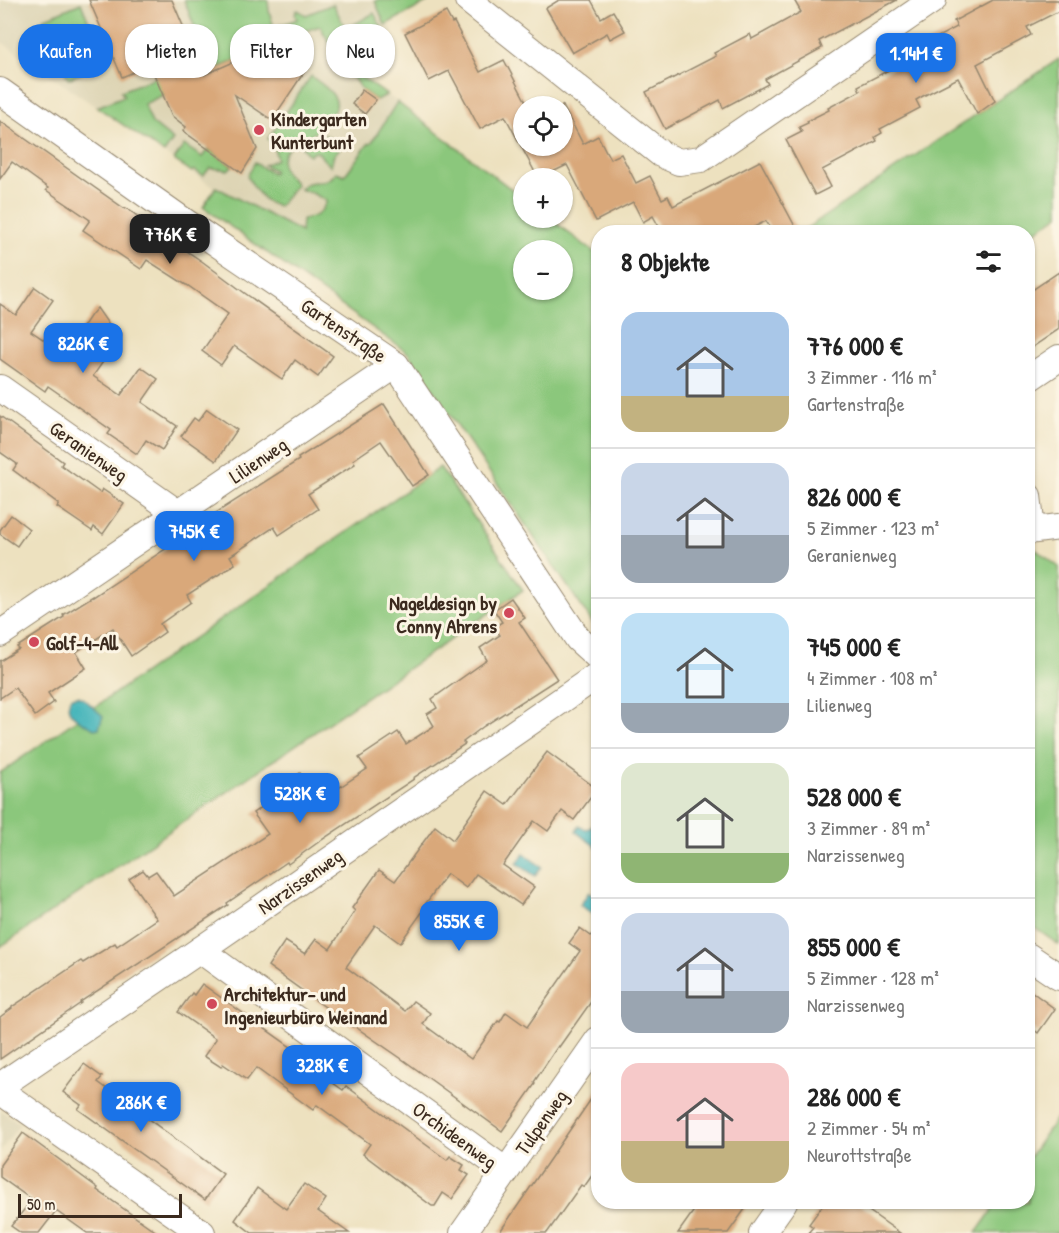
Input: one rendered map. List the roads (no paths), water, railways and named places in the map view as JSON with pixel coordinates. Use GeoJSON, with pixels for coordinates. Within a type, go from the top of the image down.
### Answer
{"type":"FeatureCollection","features":[{"type":"Feature","properties":{"kind":"street"},"geometry":{"type":"LineString","coordinates":[[478,2],[661,154],[679,162],[701,159],[933,0]]}},
{"type":"Feature","properties":{"kind":"street","name":"Gartenstraße"},"geometry":{"type":"LineString","coordinates":[[0,91],[181,219],[396,365],[578,639],[591,651]]}},
{"type":"Feature","properties":{"kind":"street"},"geometry":{"type":"LineString","coordinates":[[1035,374],[1059,358]]}},
{"type":"Feature","properties":{"kind":"street","name":"Lilienweg"},"geometry":{"type":"LineString","coordinates":[[0,634],[396,365]]}},
{"type":"Feature","properties":{"kind":"street","name":"Geranienweg"},"geometry":{"type":"LineString","coordinates":[[0,388],[179,514]]}},
{"type":"Feature","properties":{"kind":"street"},"geometry":{"type":"LineString","coordinates":[[1035,530],[1059,527]]}},
{"type":"Feature","properties":{"kind":"street","name":"Narzissenweg"},"geometry":{"type":"LineString","coordinates":[[0,1086],[591,680]]}},
{"type":"Feature","properties":{"kind":"street","name":"Orchideenweg"},"geometry":{"type":"LineString","coordinates":[[200,950],[506,1171]]}},
{"type":"Feature","properties":{"kind":"street"},"geometry":{"type":"LineString","coordinates":[[1035,961],[1059,977]]}},
{"type":"Feature","properties":{"kind":"street","name":"Tulpenweg"},"geometry":{"type":"LineString","coordinates":[[463,1233],[591,1050]]}},
{"type":"Feature","properties":{"kind":"street"},"geometry":{"type":"LineString","coordinates":[[0,1091],[202,1233]]}},
{"type":"Feature","properties":{"kind":"street"},"geometry":{"type":"LineString","coordinates":[[762,1233],[779,1209]]}},
{"type":"Feature","properties":{"kind":"water"},"geometry":{"type":"Polygon","coordinates":[[[78,696],[103,716],[99,728],[94,729],[70,712],[68,708],[72,697],[78,696]]]}},
{"type":"Feature","properties":{"kind":"water"},"geometry":{"type":"Polygon","coordinates":[[[579,826],[585,829],[591,827],[591,843],[576,832],[579,826]]]}},
{"type":"Feature","properties":{"kind":"water"},"geometry":{"type":"Polygon","coordinates":[[[524,854],[542,867],[535,876],[517,863],[524,854]]]}},
{"type":"Feature","properties":{"kind":"water"},"geometry":{"type":"Polygon","coordinates":[[[589,892],[591,894],[591,912],[580,905],[589,892]]]}},
{"type":"Feature","properties":{"kind":"place","name":"Kindergarten Kunterbunt"},"geometry":{"type":"Point","coordinates":[259,130]}},
{"type":"Feature","properties":{"kind":"place","name":"Nageldesign by Conny Ahrens"},"geometry":{"type":"Point","coordinates":[509,613]}},
{"type":"Feature","properties":{"kind":"place","name":"Golf-4-All"},"geometry":{"type":"Point","coordinates":[34,642]}},
{"type":"Feature","properties":{"kind":"place","name":"Architektur- und Ingenieurbüro Weinand"},"geometry":{"type":"Point","coordinates":[212,1004]}}]}
